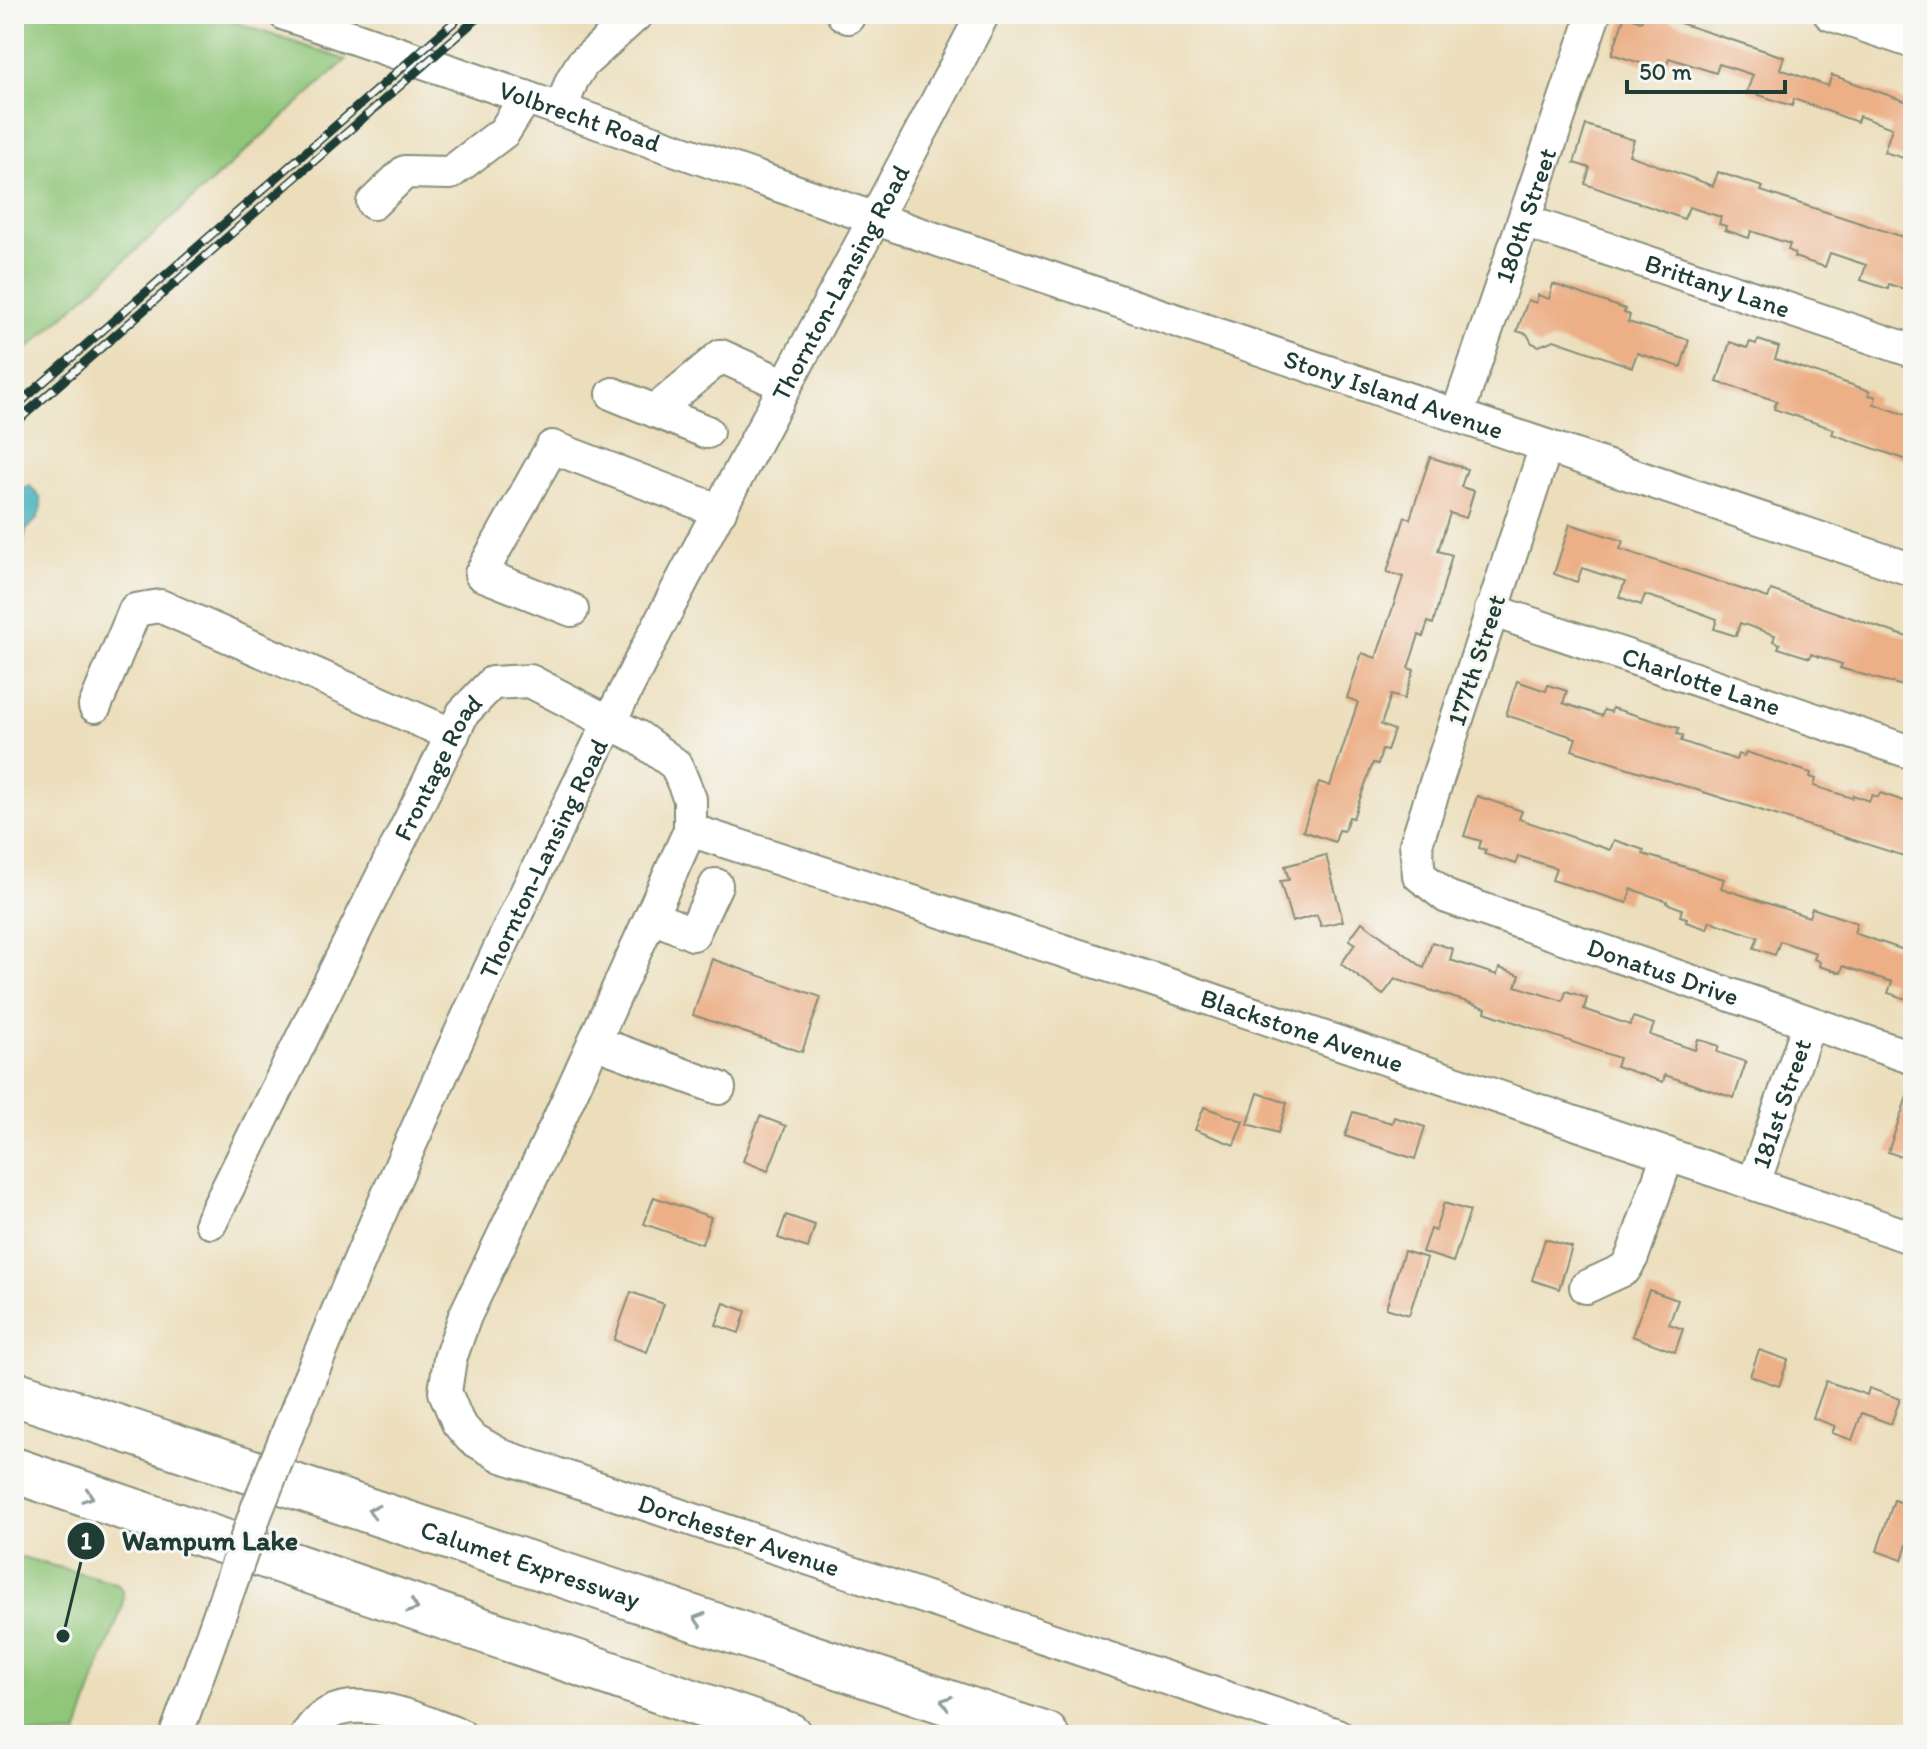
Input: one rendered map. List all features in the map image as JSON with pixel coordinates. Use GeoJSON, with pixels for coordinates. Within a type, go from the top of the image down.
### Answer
{"type":"FeatureCollection","features":[{"type":"Feature","properties":{"kind":"highway"},"geometry":{"type":"LineString","coordinates":[[14,1367],[210,1457]]}},
{"type":"Feature","properties":{"kind":"highway","name":"Calumet Expressway"},"geometry":{"type":"LineString","coordinates":[[14,1393],[1046,1735]]}},
{"type":"Feature","properties":{"kind":"highway"},"geometry":{"type":"LineString","coordinates":[[14,1470],[789,1735]]}},
{"type":"Feature","properties":{"kind":"street","name":"Volbrecht Road"},"geometry":{"type":"LineString","coordinates":[[285,14],[354,25],[526,97],[876,219]]}},
{"type":"Feature","properties":{"kind":"street"},"geometry":{"type":"LineString","coordinates":[[561,110],[572,80],[582,64],[637,14]]}},
{"type":"Feature","properties":{"kind":"street","name":"Thornton-Lansing Road"},"geometry":{"type":"LineString","coordinates":[[176,1735],[256,1512],[308,1382],[371,1230],[486,980],[610,723],[785,385],[983,14]]}},
{"type":"Feature","properties":{"kind":"street","name":"180th Street"},"geometry":{"type":"LineString","coordinates":[[1457,416],[1594,14]]}},
{"type":"Feature","properties":{"kind":"street"},"geometry":{"type":"LineString","coordinates":[[1830,14],[1913,42]]}},
{"type":"Feature","properties":{"kind":"street"},"geometry":{"type":"LineString","coordinates":[[373,203],[405,172],[450,173],[504,132],[526,97]]}},
{"type":"Feature","properties":{"kind":"street","name":"Stony Island Avenue"},"geometry":{"type":"LineString","coordinates":[[876,219],[1913,570]]}},
{"type":"Feature","properties":{"kind":"street","name":"Brittany Lane"},"geometry":{"type":"LineString","coordinates":[[1524,221],[1913,351]]}},
{"type":"Feature","properties":{"kind":"street"},"geometry":{"type":"LineString","coordinates":[[655,411],[721,356],[785,385]]}},
{"type":"Feature","properties":{"kind":"street"},"geometry":{"type":"LineString","coordinates":[[613,394],[707,432]]}},
{"type":"Feature","properties":{"kind":"street","name":"177th Street"},"geometry":{"type":"LineString","coordinates":[[1419,875],[1416,844],[1546,446]]}},
{"type":"Feature","properties":{"kind":"street"},"geometry":{"type":"LineString","coordinates":[[572,610],[481,574],[552,447],[720,511]]}},
{"type":"Feature","properties":{"kind":"street"},"geometry":{"type":"LineString","coordinates":[[95,706],[135,610],[160,606],[453,735]]}},
{"type":"Feature","properties":{"kind":"street","name":"Charlotte Lane"},"geometry":{"type":"LineString","coordinates":[[1491,610],[1913,753]]}},
{"type":"Feature","properties":{"kind":"street","name":"Frontage Road"},"geometry":{"type":"LineString","coordinates":[[211,1222],[463,713],[492,683],[530,681],[638,737],[676,765],[690,799],[690,830],[556,1126]]}},
{"type":"Feature","properties":{"kind":"street","name":"Blackstone Avenue"},"geometry":{"type":"LineString","coordinates":[[690,830],[1166,984],[1913,1238]]}},
{"type":"Feature","properties":{"kind":"street","name":"Donatus Drive"},"geometry":{"type":"LineString","coordinates":[[1419,875],[1447,897],[1913,1058]]}},
{"type":"Feature","properties":{"kind":"street"},"geometry":{"type":"LineString","coordinates":[[651,916],[693,934],[716,885]]}},
{"type":"Feature","properties":{"kind":"street","name":"181st Street"},"geometry":{"type":"LineString","coordinates":[[1754,1183],[1809,1023]]}},
{"type":"Feature","properties":{"kind":"street"},"geometry":{"type":"LineString","coordinates":[[594,1042],[719,1088]]}},
{"type":"Feature","properties":{"kind":"street","name":"Dorchester Avenue"},"geometry":{"type":"LineString","coordinates":[[556,1126],[465,1316],[450,1359],[445,1392],[458,1423],[471,1438],[502,1456],[1337,1735]]}},
{"type":"Feature","properties":{"kind":"street"},"geometry":{"type":"LineString","coordinates":[[1586,1287],[1625,1269],[1642,1232],[1668,1154]]}},
{"type":"Feature","properties":{"kind":"street"},"geometry":{"type":"LineString","coordinates":[[307,1735],[325,1717],[355,1706],[392,1712],[460,1735]]}},
{"type":"Feature","properties":{"kind":"green space"},"geometry":{"type":"Polygon","coordinates":[[[14,14],[218,14],[346,60],[14,361],[14,14]]]}},
{"type":"Feature","properties":{"kind":"green space"},"geometry":{"type":"Polygon","coordinates":[[[14,1555],[116,1583],[123,1591],[122,1608],[77,1735],[14,1735],[14,1555]]]}},
{"type":"Feature","properties":{"kind":"water"},"geometry":{"type":"Polygon","coordinates":[[[30,486],[41,499],[41,508],[37,519],[26,530],[14,583],[14,494],[30,486]]]}},
{"type":"Feature","properties":{"kind":"building"},"geometry":{"type":"Polygon","coordinates":[[[1644,14],[1784,57],[1780,69],[1828,86],[1832,75],[1913,104],[1913,161],[1884,152],[1892,128],[1859,116],[1857,122],[1794,99],[1792,106],[1747,91],[1753,75],[1719,64],[1716,73],[1669,58],[1665,71],[1612,54],[1625,15],[1641,21],[1644,14]]]}},
{"type":"Feature","properties":{"kind":"building"},"geometry":{"type":"Polygon","coordinates":[[[1586,125],[1634,140],[1629,155],[1713,186],[1718,172],[1763,187],[1761,191],[1913,240],[1913,292],[1889,284],[1888,289],[1861,280],[1866,265],[1830,253],[1825,267],[1794,257],[1795,253],[1788,250],[1790,244],[1751,231],[1749,238],[1725,230],[1726,226],[1719,224],[1721,217],[1689,207],[1684,219],[1585,184],[1590,168],[1574,163],[1586,125]]]}},
{"type":"Feature","properties":{"kind":"building"},"geometry":{"type":"Polygon","coordinates":[[[1553,284],[1625,309],[1624,313],[1630,315],[1628,322],[1689,340],[1681,367],[1637,353],[1632,367],[1554,340],[1539,346],[1532,343],[1527,334],[1517,331],[1528,300],[1536,303],[1538,295],[1549,299],[1553,284]]]}},
{"type":"Feature","properties":{"kind":"building"},"geometry":{"type":"Polygon","coordinates":[[[1758,340],[1779,347],[1775,359],[1870,391],[1869,395],[1876,397],[1874,404],[1913,417],[1913,462],[1832,434],[1834,429],[1774,409],[1777,401],[1717,382],[1730,342],[1747,348],[1750,342],[1756,344],[1758,340]]]}},
{"type":"Feature","properties":{"kind":"building"},"geometry":{"type":"Polygon","coordinates":[[[1430,457],[1467,469],[1461,487],[1474,491],[1466,518],[1450,513],[1438,551],[1452,555],[1433,624],[1428,622],[1423,637],[1419,635],[1408,668],[1414,670],[1404,699],[1391,695],[1381,725],[1394,730],[1387,751],[1382,750],[1378,764],[1373,763],[1353,818],[1349,817],[1344,831],[1339,830],[1335,842],[1303,831],[1319,782],[1330,786],[1358,702],[1347,698],[1362,653],[1376,658],[1403,577],[1387,572],[1405,517],[1410,519],[1430,457]]]}},
{"type":"Feature","properties":{"kind":"building"},"geometry":{"type":"Polygon","coordinates":[[[1570,524],[1623,541],[1620,549],[1768,598],[1771,590],[1913,639],[1913,689],[1840,668],[1842,664],[1811,654],[1810,658],[1778,648],[1780,644],[1773,641],[1775,635],[1740,623],[1736,636],[1714,629],[1717,619],[1690,609],[1645,595],[1641,605],[1619,597],[1625,582],[1582,568],[1577,582],[1554,574],[1570,524]]]}},
{"type":"Feature","properties":{"kind":"building"},"geometry":{"type":"Polygon","coordinates":[[[1517,681],[1546,691],[1548,685],[1567,691],[1563,703],[1602,716],[1604,710],[1611,712],[1612,708],[1679,728],[1677,734],[1683,736],[1681,741],[1736,760],[1738,754],[1744,756],[1746,752],[1811,773],[1810,777],[1816,779],[1814,786],[1852,798],[1853,795],[1869,801],[1872,795],[1878,797],[1880,793],[1913,804],[1913,859],[1572,750],[1576,738],[1506,715],[1517,681]]]}},
{"type":"Feature","properties":{"kind":"building"},"geometry":{"type":"Polygon","coordinates":[[[1477,796],[1522,811],[1519,819],[1610,850],[1614,840],[1644,850],[1643,854],[1724,879],[1721,888],[1809,917],[1812,908],[1857,923],[1854,933],[1913,953],[1913,988],[1909,1000],[1888,993],[1892,982],[1843,966],[1841,973],[1819,966],[1820,962],[1814,959],[1816,953],[1780,941],[1775,955],[1754,948],[1758,937],[1710,921],[1707,929],[1686,922],[1687,918],[1680,916],[1682,909],[1667,901],[1631,889],[1627,903],[1552,880],[1556,868],[1518,856],[1516,864],[1484,854],[1486,850],[1479,848],[1481,841],[1464,836],[1477,796]]]}},
{"type":"Feature","properties":{"kind":"building"},"geometry":{"type":"Polygon","coordinates":[[[1326,855],[1343,921],[1321,926],[1317,915],[1292,922],[1280,881],[1289,880],[1285,866],[1326,855]]]}},
{"type":"Feature","properties":{"kind":"building"},"geometry":{"type":"Polygon","coordinates":[[[1362,922],[1424,968],[1432,942],[1453,949],[1450,960],[1497,975],[1499,968],[1520,975],[1516,986],[1563,1001],[1566,991],[1587,998],[1584,1009],[1630,1025],[1633,1017],[1654,1024],[1650,1035],[1695,1050],[1698,1039],[1719,1046],[1717,1052],[1746,1062],[1734,1098],[1665,1075],[1663,1082],[1616,1066],[1619,1058],[1485,1012],[1486,1008],[1395,979],[1383,995],[1341,964],[1355,944],[1349,940],[1362,922]]]}},
{"type":"Feature","properties":{"kind":"building"},"geometry":{"type":"Polygon","coordinates":[[[712,959],[821,997],[802,1052],[693,1015],[712,959]]]}},
{"type":"Feature","properties":{"kind":"building"},"geometry":{"type":"Polygon","coordinates":[[[1910,1088],[1913,1089],[1913,1161],[1888,1152],[1910,1088]]]}},
{"type":"Feature","properties":{"kind":"building"},"geometry":{"type":"Polygon","coordinates":[[[1258,1093],[1287,1103],[1278,1133],[1248,1124],[1258,1093]]]}},
{"type":"Feature","properties":{"kind":"building"},"geometry":{"type":"Polygon","coordinates":[[[1204,1107],[1243,1121],[1234,1145],[1195,1130],[1204,1107]]]}},
{"type":"Feature","properties":{"kind":"building"},"geometry":{"type":"Polygon","coordinates":[[[1353,1112],[1392,1123],[1394,1117],[1425,1127],[1415,1159],[1345,1136],[1353,1112]]]}},
{"type":"Feature","properties":{"kind":"building"},"geometry":{"type":"Polygon","coordinates":[[[760,1116],[786,1126],[768,1171],[743,1161],[760,1116]]]}},
{"type":"Feature","properties":{"kind":"building"},"geometry":{"type":"Polygon","coordinates":[[[654,1197],[711,1217],[702,1244],[644,1224],[654,1197]]]}},
{"type":"Feature","properties":{"kind":"building"},"geometry":{"type":"Polygon","coordinates":[[[1444,1203],[1470,1211],[1453,1262],[1422,1252],[1430,1229],[1435,1231],[1444,1203]]]}},
{"type":"Feature","properties":{"kind":"building"},"geometry":{"type":"Polygon","coordinates":[[[786,1215],[815,1225],[808,1248],[778,1238],[786,1215]]]}},
{"type":"Feature","properties":{"kind":"building"},"geometry":{"type":"Polygon","coordinates":[[[1545,1239],[1572,1247],[1559,1289],[1532,1280],[1545,1239]]]}},
{"type":"Feature","properties":{"kind":"building"},"geometry":{"type":"Polygon","coordinates":[[[1404,1251],[1427,1258],[1409,1315],[1386,1308],[1404,1251]]]}},
{"type":"Feature","properties":{"kind":"building"},"geometry":{"type":"Polygon","coordinates":[[[1649,1290],[1678,1300],[1669,1324],[1683,1329],[1675,1352],[1632,1336],[1649,1290]]]}},
{"type":"Feature","properties":{"kind":"building"},"geometry":{"type":"Polygon","coordinates":[[[631,1292],[664,1304],[647,1352],[614,1340],[631,1292]]]}},
{"type":"Feature","properties":{"kind":"building"},"geometry":{"type":"Polygon","coordinates":[[[724,1303],[746,1311],[739,1333],[716,1325],[724,1303]]]}},
{"type":"Feature","properties":{"kind":"building"},"geometry":{"type":"Polygon","coordinates":[[[1759,1350],[1788,1360],[1779,1386],[1750,1376],[1759,1350]]]}},
{"type":"Feature","properties":{"kind":"building"},"geometry":{"type":"Polygon","coordinates":[[[1826,1381],[1867,1395],[1869,1388],[1900,1399],[1891,1424],[1862,1413],[1852,1440],[1832,1433],[1835,1426],[1813,1418],[1826,1381]]]}},
{"type":"Feature","properties":{"kind":"building"},"geometry":{"type":"Polygon","coordinates":[[[1894,1500],[1913,1507],[1913,1526],[1902,1560],[1877,1551],[1894,1500]]]}},
{"type":"Feature","properties":{"kind":"railway"},"geometry":{"type":"LineString","coordinates":[[14,408],[463,14]]}},
{"type":"Feature","properties":{"kind":"railway"},"geometry":{"type":"LineString","coordinates":[[14,424],[482,14]]}},
{"type":"Feature","properties":{"kind":"place","name":"Wampum Lake"},"geometry":{"type":"Point","coordinates":[63,1636]}}]}
